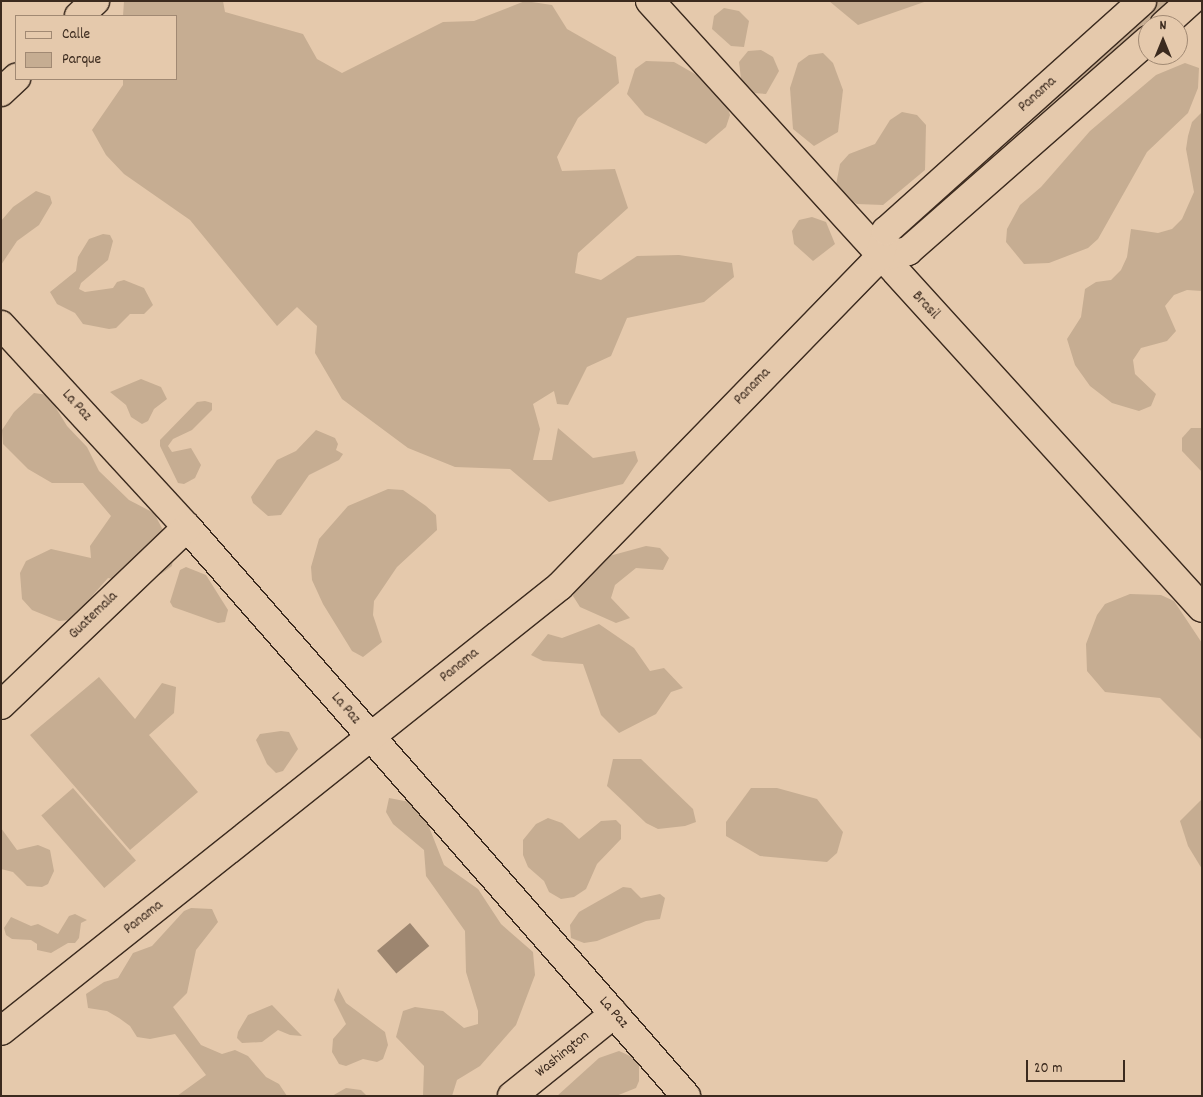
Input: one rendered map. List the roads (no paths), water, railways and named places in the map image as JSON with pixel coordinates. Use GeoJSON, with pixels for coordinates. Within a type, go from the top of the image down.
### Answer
{"type":"FeatureCollection","features":[{"type":"Feature","properties":{"kind":"street"},"geometry":{"type":"LineString","coordinates":[[80,15],[94,1]]}},
{"type":"Feature","properties":{"kind":"street","name":"Brasil"},"geometry":{"type":"LineString","coordinates":[[650,1],[880,257],[1202,608]]}},
{"type":"Feature","properties":{"kind":"street","name":"Panama"},"geometry":{"type":"LineString","coordinates":[[1,1031],[560,586],[880,257],[886,231],[1142,1]]}},
{"type":"Feature","properties":{"kind":"street"},"geometry":{"type":"LineString","coordinates":[[1175,15],[1191,1]]}},
{"type":"Feature","properties":{"kind":"street","name":"Panama"},"geometry":{"type":"LineString","coordinates":[[880,257],[908,251],[1138,49]]}},
{"type":"Feature","properties":{"kind":"street","name":"La Paz"},"geometry":{"type":"LineString","coordinates":[[1,325],[187,527],[686,1096]]}},
{"type":"Feature","properties":{"kind":"street","name":"Guatemala"},"geometry":{"type":"LineString","coordinates":[[1,705],[187,527]]}},
{"type":"Feature","properties":{"kind":"street","name":"Washington"},"geometry":{"type":"LineString","coordinates":[[512,1096],[614,1014]]}}]}
